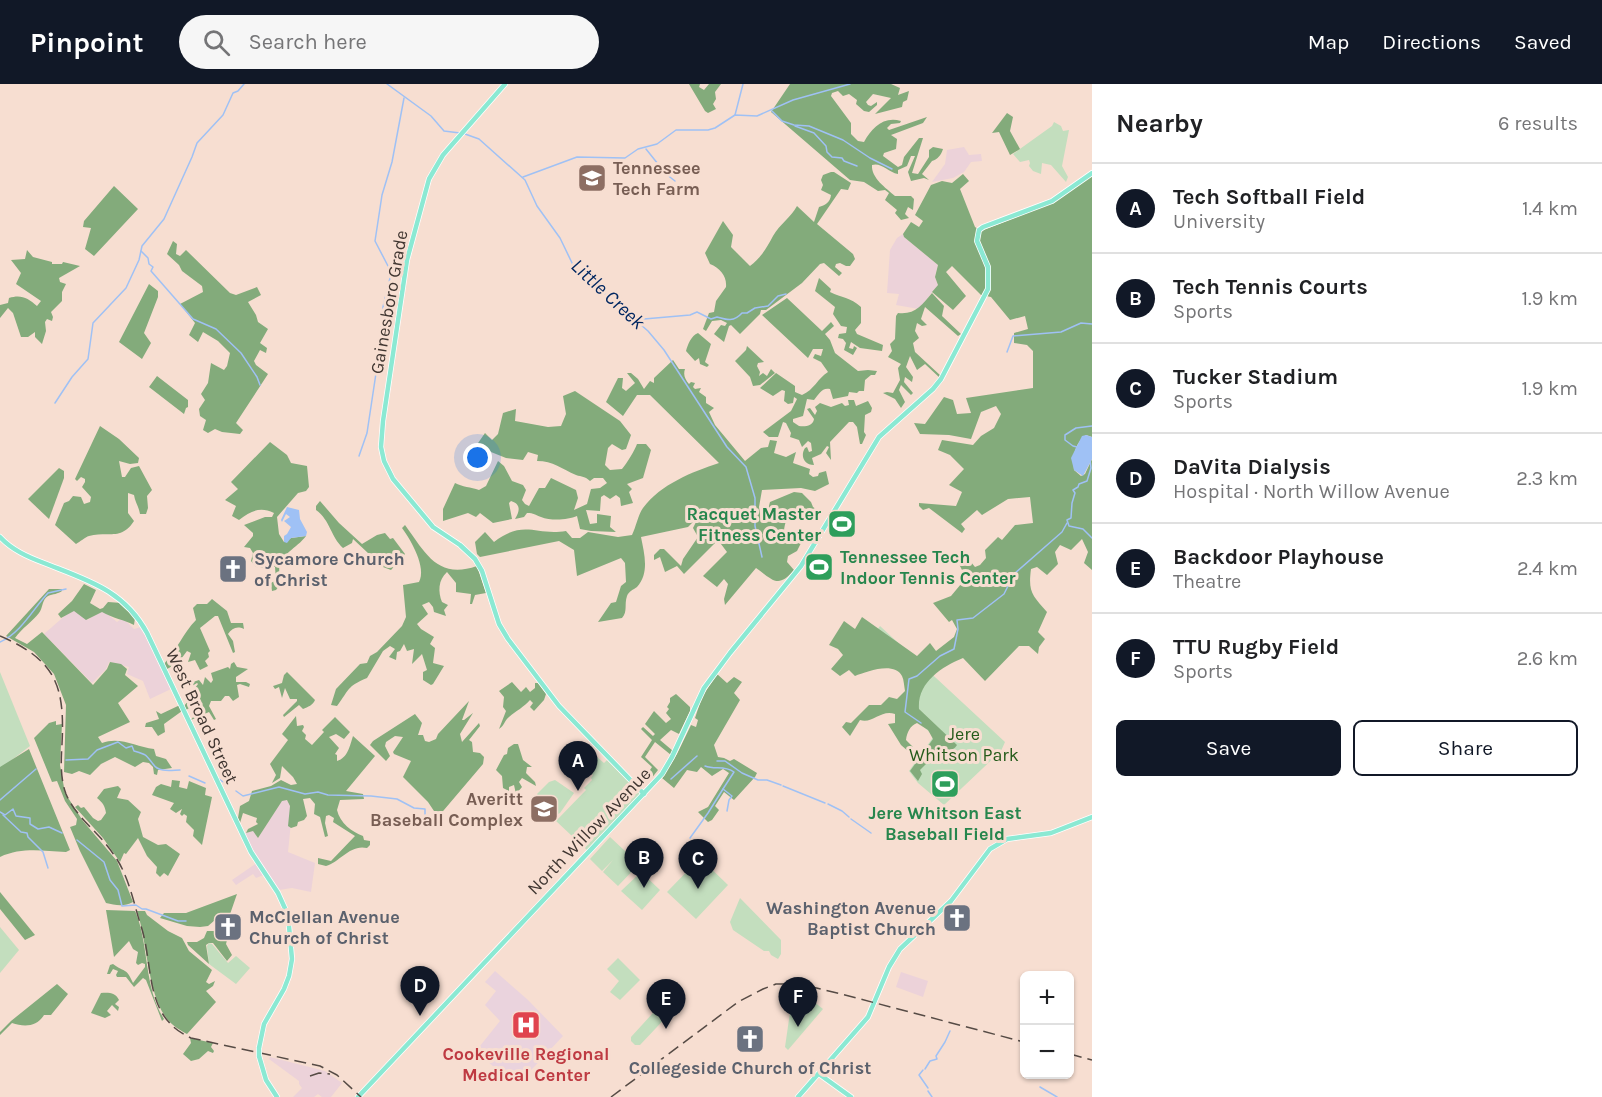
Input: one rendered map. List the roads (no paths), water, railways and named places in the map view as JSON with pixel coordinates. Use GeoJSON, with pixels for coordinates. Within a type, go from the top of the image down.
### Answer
{"type":"FeatureCollection","features":[{"type":"Feature","properties":{"kind":"main road","name":"Gainesboro Grade"},"geometry":{"type":"LineString","coordinates":[[505,84],[462,133],[433,171],[415,229],[404,277],[381,442],[383,457],[393,479],[426,520],[475,559],[482,571],[502,631],[555,700],[644,795]]}},
{"type":"Feature","properties":{"kind":"main road","name":"North Willow Avenue"},"geometry":{"type":"LineString","coordinates":[[358,1097],[660,776],[672,759],[696,704],[710,679],[799,569],[869,451],[883,433],[938,384],[987,293],[990,280],[988,267],[977,241],[979,230],[1052,201],[1092,173]]}},
{"type":"Feature","properties":{"kind":"main road","name":"West Broad Street"},"geometry":{"type":"LineString","coordinates":[[0,537],[25,556],[91,581],[110,591],[132,611],[143,625],[251,852],[282,900],[288,915],[292,959],[284,989],[264,1024],[259,1048],[266,1080],[276,1097]]}},
{"type":"Feature","properties":{"kind":"main road"},"geometry":{"type":"LineString","coordinates":[[798,1097],[868,1017],[889,966],[900,949],[951,901],[990,849],[1007,839],[1051,833],[1092,817]]}},
{"type":"Feature","properties":{"kind":"main road"},"geometry":{"type":"LineString","coordinates":[[825,1066],[825,1074],[830,1082]]}},
{"type":"Feature","properties":{"kind":"main road"},"geometry":{"type":"LineString","coordinates":[[819,1074],[851,1097]]}},
{"type":"Feature","properties":{"kind":"main road"},"geometry":{"type":"LineString","coordinates":[[810,1084],[820,1080],[830,1082]]}},
{"type":"Feature","properties":{"kind":"water"},"geometry":{"type":"Polygon","coordinates":[[[1082,436],[1092,437],[1092,459],[1083,476],[1074,470],[1071,458],[1082,436]]]}},
{"type":"Feature","properties":{"kind":"water"},"geometry":{"type":"Polygon","coordinates":[[[287,507],[299,510],[300,519],[307,532],[306,536],[291,538],[287,543],[284,542],[284,536],[291,527],[284,521],[290,517],[286,514],[282,522],[281,520],[287,507]]]}},
{"type":"Feature","properties":{"kind":"waterway"},"geometry":{"type":"LineString","coordinates":[[55,403],[72,377],[88,359],[93,323],[126,288],[139,260],[142,246],[164,219],[197,143],[223,115],[233,93],[244,84]]}},
{"type":"Feature","properties":{"kind":"waterway","name":"Little Creek"},"geometry":{"type":"LineString","coordinates":[[387,84],[431,116],[444,131],[460,133]]}},
{"type":"Feature","properties":{"kind":"waterway"},"geometry":{"type":"LineString","coordinates":[[735,115],[743,84]]}},
{"type":"Feature","properties":{"kind":"waterway"},"geometry":{"type":"LineString","coordinates":[[523,177],[577,157],[625,158],[638,149],[657,144],[676,130],[708,130],[735,115],[757,116],[793,100],[850,84]]}},
{"type":"Feature","properties":{"kind":"waterway"},"geometry":{"type":"LineString","coordinates":[[359,456],[367,433],[383,307],[390,278],[388,266],[375,241],[382,195],[392,162],[404,98]]}},
{"type":"Feature","properties":{"kind":"waterway"},"geometry":{"type":"LineString","coordinates":[[772,111],[782,121],[809,126],[843,140],[892,169]]}},
{"type":"Feature","properties":{"kind":"waterway"},"geometry":{"type":"LineString","coordinates":[[795,126],[814,133],[832,157],[842,158],[857,166]]}},
{"type":"Feature","properties":{"kind":"waterway","name":"Little Creek"},"geometry":{"type":"LineString","coordinates":[[465,134],[479,139],[525,180],[537,206],[560,238],[574,267],[648,331],[664,350],[727,447],[746,467],[755,498],[755,526],[762,557]]}},
{"type":"Feature","properties":{"kind":"waterway"},"geometry":{"type":"LineString","coordinates":[[646,149],[666,174],[675,181]]}},
{"type":"Feature","properties":{"kind":"waterway"},"geometry":{"type":"LineString","coordinates":[[141,251],[153,267],[151,271],[193,319],[216,329],[241,353],[260,385]]}},
{"type":"Feature","properties":{"kind":"waterway"},"geometry":{"type":"LineString","coordinates":[[641,321],[690,315],[697,312],[711,319],[717,317],[733,319],[755,308],[768,306],[778,296],[786,294]]}},
{"type":"Feature","properties":{"kind":"waterway"},"geometry":{"type":"LineString","coordinates":[[1007,352],[1013,336],[1061,332],[1081,323],[1092,324]]}},
{"type":"Feature","properties":{"kind":"waterway"},"geometry":{"type":"LineString","coordinates":[[1077,447],[1065,440],[1065,435],[1076,428],[1092,426]]}},
{"type":"Feature","properties":{"kind":"waterway"},"geometry":{"type":"LineString","coordinates":[[1090,460],[1091,468],[1087,481],[1079,484],[1073,490],[1075,493],[1071,518],[1067,520],[1069,526],[1083,529],[1092,538]]}},
{"type":"Feature","properties":{"kind":"waterway"},"geometry":{"type":"LineString","coordinates":[[921,723],[905,712],[909,679],[917,676],[940,656],[954,649],[958,629],[957,620],[973,618],[1004,594],[1014,574],[1062,532],[1067,523]]}},
{"type":"Feature","properties":{"kind":"waterway"},"geometry":{"type":"LineString","coordinates":[[0,642],[20,627],[48,593],[66,589]]}},
{"type":"Feature","properties":{"kind":"waterway"},"geometry":{"type":"LineString","coordinates":[[66,760],[88,759],[97,750],[118,742],[126,748],[132,746],[134,751],[145,755],[159,769],[180,770]]}},
{"type":"Feature","properties":{"kind":"waterway"},"geometry":{"type":"LineString","coordinates":[[671,779],[697,756]]}},
{"type":"Feature","properties":{"kind":"waterway"},"geometry":{"type":"LineString","coordinates":[[717,761],[725,761],[742,773],[758,780],[767,780],[781,785]]}},
{"type":"Feature","properties":{"kind":"waterway"},"geometry":{"type":"LineString","coordinates":[[705,766],[734,772],[723,789],[732,796],[727,811]]}},
{"type":"Feature","properties":{"kind":"waterway"},"geometry":{"type":"LineString","coordinates":[[0,800],[36,769]]}},
{"type":"Feature","properties":{"kind":"waterway"},"geometry":{"type":"LineString","coordinates":[[189,776],[205,783]]}},
{"type":"Feature","properties":{"kind":"waterway"},"geometry":{"type":"LineString","coordinates":[[219,779],[226,784]]}},
{"type":"Feature","properties":{"kind":"waterway"},"geometry":{"type":"LineString","coordinates":[[783,786],[825,803]]}},
{"type":"Feature","properties":{"kind":"waterway"},"geometry":{"type":"LineString","coordinates":[[236,791],[243,796],[279,787],[305,794],[318,792],[328,795],[397,799],[414,808],[425,809],[425,815],[431,820],[433,826]]}},
{"type":"Feature","properties":{"kind":"waterway"},"geometry":{"type":"LineString","coordinates":[[690,838],[723,789]]}},
{"type":"Feature","properties":{"kind":"waterway"},"geometry":{"type":"LineString","coordinates":[[828,804],[849,817]]}},
{"type":"Feature","properties":{"kind":"waterway"},"geometry":{"type":"LineString","coordinates":[[0,812],[5,815],[13,809],[16,816],[30,818],[30,824],[38,829],[49,827],[62,833]]}},
{"type":"Feature","properties":{"kind":"waterway"},"geometry":{"type":"LineString","coordinates":[[3,815],[21,832],[27,833],[28,837],[43,852],[48,868]]}},
{"type":"Feature","properties":{"kind":"waterway"},"geometry":{"type":"LineString","coordinates":[[851,819],[871,833]]}},
{"type":"Feature","properties":{"kind":"waterway"},"geometry":{"type":"LineString","coordinates":[[77,840],[104,862],[110,880],[118,890],[122,906],[136,905],[178,921],[186,921]]}},
{"type":"Feature","properties":{"kind":"waterway"},"geometry":{"type":"LineString","coordinates":[[925,1069],[930,1061],[937,1059],[936,1056],[950,1031]]}},
{"type":"Feature","properties":{"kind":"waterway"},"geometry":{"type":"LineString","coordinates":[[923,1070],[919,1075],[928,1088]]}},
{"type":"Feature","properties":{"kind":"waterway"},"geometry":{"type":"LineString","coordinates":[[1040,1087],[1057,1097]]}},
{"type":"Feature","properties":{"kind":"waterway"},"geometry":{"type":"LineString","coordinates":[[928,1091],[932,1097]]}},
{"type":"Feature","properties":{"kind":"railway"},"geometry":{"type":"LineString","coordinates":[[0,636],[34,655],[53,677],[61,706],[61,769],[66,794],[70,803],[108,847],[123,870],[144,939],[157,1003],[164,1017],[175,1028],[191,1038],[320,1066],[337,1075],[361,1097]]}},
{"type":"Feature","properties":{"kind":"railway"},"geometry":{"type":"LineString","coordinates":[[611,1097],[738,1002],[776,984],[800,984],[1020,1041]]}},
{"type":"Feature","properties":{"kind":"railway"},"geometry":{"type":"LineString","coordinates":[[1074,1055],[1092,1060]]}},
{"type":"Feature","properties":{"kind":"railway"},"geometry":{"type":"LineString","coordinates":[[310,1076],[319,1073],[330,1074]]}},
{"type":"Feature","properties":{"kind":"place","name":"Tennessee Tech Farm"},"geometry":{"type":"Point","coordinates":[592,178]}},
{"type":"Feature","properties":{"kind":"place","name":"Racquet Master Fitness Center"},"geometry":{"type":"Point","coordinates":[842,524]}},
{"type":"Feature","properties":{"kind":"place","name":"Tennessee Tech Indoor Tennis Center"},"geometry":{"type":"Point","coordinates":[819,567]}},
{"type":"Feature","properties":{"kind":"place","name":"Sycamore Church of Christ"},"geometry":{"type":"Point","coordinates":[233,569]}},
{"type":"Feature","properties":{"kind":"place","name":"Jere Whitson East Baseball Field"},"geometry":{"type":"Point","coordinates":[945,784]}},
{"type":"Feature","properties":{"kind":"place","name":"Tech Softball Field"},"geometry":{"type":"Point","coordinates":[578,791]}},
{"type":"Feature","properties":{"kind":"place","name":"Averitt Baseball Complex"},"geometry":{"type":"Point","coordinates":[544,809]}},
{"type":"Feature","properties":{"kind":"place","name":"Tech Tennis Courts"},"geometry":{"type":"Point","coordinates":[644,888]}},
{"type":"Feature","properties":{"kind":"place","name":"Tucker Stadium"},"geometry":{"type":"Point","coordinates":[698,889]}},
{"type":"Feature","properties":{"kind":"place","name":"Washington Avenue Baptist Church"},"geometry":{"type":"Point","coordinates":[957,918]}},
{"type":"Feature","properties":{"kind":"place","name":"McClellan Avenue Church of Christ"},"geometry":{"type":"Point","coordinates":[228,927]}},
{"type":"Feature","properties":{"kind":"place","name":"DaVita Dialysis"},"geometry":{"type":"Point","coordinates":[420,1016]}},
{"type":"Feature","properties":{"kind":"place","name":"Cookeville Regional Medical Center"},"geometry":{"type":"Point","coordinates":[526,1025]}},
{"type":"Feature","properties":{"kind":"place","name":"TTU Rugby Field"},"geometry":{"type":"Point","coordinates":[798,1027]}},
{"type":"Feature","properties":{"kind":"place","name":"Backdoor Playhouse"},"geometry":{"type":"Point","coordinates":[666,1029]}},
{"type":"Feature","properties":{"kind":"place","name":"Collegeside Church of Christ"},"geometry":{"type":"Point","coordinates":[750,1039]}},
{"type":"Feature","properties":{"kind":"park label","name":"Jere Whitson Park"},"geometry":{"type":"Point","coordinates":[964,744]}}]}
